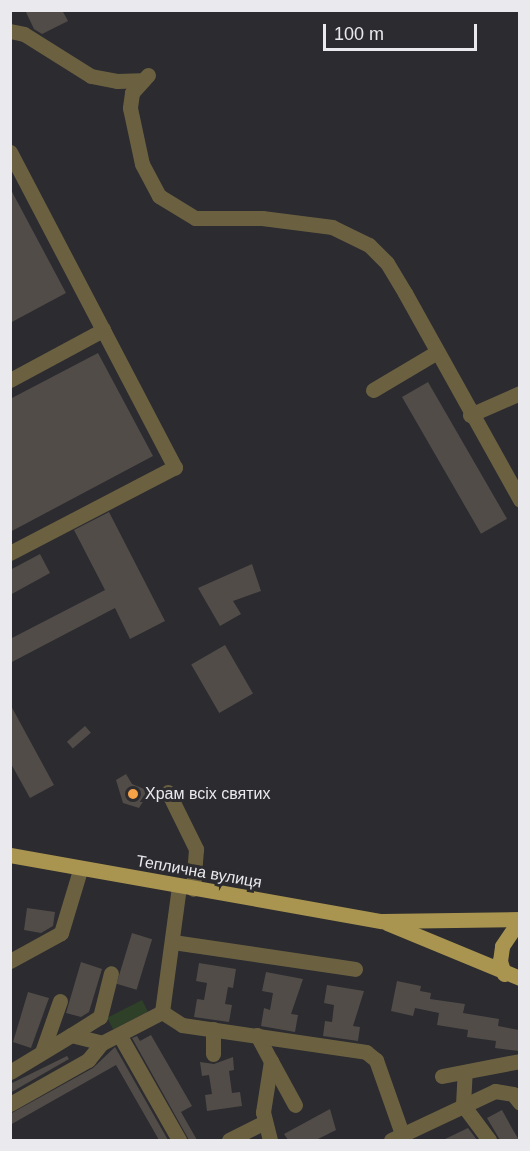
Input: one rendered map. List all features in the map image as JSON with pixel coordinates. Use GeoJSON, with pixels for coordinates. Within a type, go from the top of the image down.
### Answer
{"type":"FeatureCollection","features":[{"type":"Feature","properties":{"kind":"main road","name":"Теплична вулиця"},"geometry":{"type":"LineString","coordinates":[[10,855],[80,870],[382,921],[519,919]]}},
{"type":"Feature","properties":{"kind":"main road"},"geometry":{"type":"LineString","coordinates":[[504,974],[500,961],[502,946],[519,919]]}},
{"type":"Feature","properties":{"kind":"main road","name":"Теплична вулиця"},"geometry":{"type":"LineString","coordinates":[[382,921],[504,974],[519,978]]}},
{"type":"Feature","properties":{"kind":"street"},"geometry":{"type":"LineString","coordinates":[[10,31],[24,34],[92,76],[117,81],[144,77],[130,101],[131,116],[142,164],[159,196],[195,218],[262,218],[332,227],[358,237],[387,263],[519,500]]}},
{"type":"Feature","properties":{"kind":"street"},"geometry":{"type":"LineString","coordinates":[[10,152],[174,467],[10,553]]}},
{"type":"Feature","properties":{"kind":"street"},"geometry":{"type":"LineString","coordinates":[[10,380],[103,330]]}},
{"type":"Feature","properties":{"kind":"street"},"geometry":{"type":"LineString","coordinates":[[373,390],[437,352]]}},
{"type":"Feature","properties":{"kind":"street"},"geometry":{"type":"LineString","coordinates":[[470,415],[519,393]]}},
{"type":"Feature","properties":{"kind":"street"},"geometry":{"type":"LineString","coordinates":[[162,1012],[173,942],[196,849],[168,792]]}},
{"type":"Feature","properties":{"kind":"street"},"geometry":{"type":"LineString","coordinates":[[10,961],[62,933],[80,870]]}},
{"type":"Feature","properties":{"kind":"street"},"geometry":{"type":"LineString","coordinates":[[173,942],[355,969]]}},
{"type":"Feature","properties":{"kind":"street"},"geometry":{"type":"LineString","coordinates":[[10,1072],[100,1017],[111,973]]}},
{"type":"Feature","properties":{"kind":"street"},"geometry":{"type":"LineString","coordinates":[[42,1052],[60,1001]]}},
{"type":"Feature","properties":{"kind":"street"},"geometry":{"type":"LineString","coordinates":[[162,1012],[182,1025],[371,1054],[396,1137],[462,1105],[501,1090],[513,1094],[519,1103]]}},
{"type":"Feature","properties":{"kind":"street"},"geometry":{"type":"LineString","coordinates":[[10,1104],[88,1060],[102,1043],[120,1036],[162,1012]]}},
{"type":"Feature","properties":{"kind":"street"},"geometry":{"type":"LineString","coordinates":[[213,1029],[213,1054]]}},
{"type":"Feature","properties":{"kind":"street"},"geometry":{"type":"LineString","coordinates":[[71,1035],[102,1043]]}},
{"type":"Feature","properties":{"kind":"street"},"geometry":{"type":"LineString","coordinates":[[257,1035],[295,1105]]}},
{"type":"Feature","properties":{"kind":"street"},"geometry":{"type":"LineString","coordinates":[[120,1036],[179,1140]]}},
{"type":"Feature","properties":{"kind":"street"},"geometry":{"type":"LineString","coordinates":[[442,1076],[519,1061]]}},
{"type":"Feature","properties":{"kind":"street"},"geometry":{"type":"LineString","coordinates":[[270,1140],[265,1122],[265,1083],[271,1062]]}},
{"type":"Feature","properties":{"kind":"street"},"geometry":{"type":"LineString","coordinates":[[465,1072],[462,1105],[489,1140]]}},
{"type":"Feature","properties":{"kind":"street"},"geometry":{"type":"LineString","coordinates":[[229,1140],[265,1122]]}},
{"type":"Feature","properties":{"kind":"green space"},"geometry":{"type":"Polygon","coordinates":[[[142,1000],[148,1012],[113,1029],[107,1018],[142,1000]]]}},
{"type":"Feature","properties":{"kind":"building"},"geometry":{"type":"Polygon","coordinates":[[[25,10],[62,10],[68,21],[42,34],[34,29],[25,10]]]}},
{"type":"Feature","properties":{"kind":"building"},"geometry":{"type":"Polygon","coordinates":[[[10,188],[66,293],[10,323],[10,188]]]}},
{"type":"Feature","properties":{"kind":"building"},"geometry":{"type":"Polygon","coordinates":[[[98,353],[153,456],[10,532],[10,399],[98,353]]]}},
{"type":"Feature","properties":{"kind":"building"},"geometry":{"type":"Polygon","coordinates":[[[428,382],[507,519],[481,534],[402,397],[428,382]]]}},
{"type":"Feature","properties":{"kind":"building"},"geometry":{"type":"Polygon","coordinates":[[[109,512],[165,621],[130,639],[115,608],[10,663],[10,639],[105,590],[74,530],[109,512]]]}},
{"type":"Feature","properties":{"kind":"building"},"geometry":{"type":"Polygon","coordinates":[[[40,554],[50,573],[10,595],[10,570],[40,554]]]}},
{"type":"Feature","properties":{"kind":"building"},"geometry":{"type":"Polygon","coordinates":[[[252,564],[261,591],[233,601],[241,614],[220,626],[198,588],[252,564]]]}},
{"type":"Feature","properties":{"kind":"building"},"geometry":{"type":"Polygon","coordinates":[[[225,645],[253,693],[219,713],[191,664],[225,645]]]}},
{"type":"Feature","properties":{"kind":"building"},"geometry":{"type":"Polygon","coordinates":[[[10,704],[54,785],[30,798],[10,762],[10,704]]]}},
{"type":"Feature","properties":{"kind":"building"},"geometry":{"type":"Polygon","coordinates":[[[85,726],[91,733],[73,749],[67,742],[85,726]]]}},
{"type":"Feature","properties":{"kind":"building","name":"Храм всіх святих"},"geometry":{"type":"Polygon","coordinates":[[[126,774],[132,784],[144,789],[146,797],[139,808],[123,803],[116,780],[126,774]]]}},
{"type":"Feature","properties":{"kind":"building"},"geometry":{"type":"Polygon","coordinates":[[[27,908],[55,912],[53,926],[41,933],[24,930],[27,908]]]}},
{"type":"Feature","properties":{"kind":"building"},"geometry":{"type":"Polygon","coordinates":[[[132,933],[152,939],[137,990],[117,984],[132,933]]]}},
{"type":"Feature","properties":{"kind":"building"},"geometry":{"type":"Polygon","coordinates":[[[81,962],[102,969],[89,1012],[81,1017],[66,1013],[81,962]]]}},
{"type":"Feature","properties":{"kind":"building"},"geometry":{"type":"Polygon","coordinates":[[[199,963],[236,969],[233,988],[228,987],[225,1004],[232,1005],[229,1022],[194,1017],[197,999],[204,1000],[207,983],[196,981],[199,963]]]}},
{"type":"Feature","properties":{"kind":"building"},"geometry":{"type":"Polygon","coordinates":[[[266,972],[303,979],[291,1014],[298,1015],[295,1032],[261,1026],[264,1008],[270,1010],[273,993],[262,991],[266,972]]]}},
{"type":"Feature","properties":{"kind":"building"},"geometry":{"type":"Polygon","coordinates":[[[397,981],[421,986],[420,991],[431,993],[430,999],[465,1004],[463,1013],[499,1019],[498,1026],[519,1030],[519,1051],[495,1048],[496,1041],[467,1037],[468,1030],[437,1025],[439,1013],[415,1008],[413,1016],[391,1011],[397,981]]]}},
{"type":"Feature","properties":{"kind":"building"},"geometry":{"type":"Polygon","coordinates":[[[327,985],[364,991],[353,1026],[360,1027],[358,1041],[323,1036],[325,1021],[332,1022],[334,1005],[324,1003],[327,985]]]}},
{"type":"Feature","properties":{"kind":"building"},"geometry":{"type":"Polygon","coordinates":[[[28,992],[49,998],[31,1048],[13,1042],[28,992]]]}},
{"type":"Feature","properties":{"kind":"building"},"geometry":{"type":"Polygon","coordinates":[[[151,1035],[192,1106],[181,1112],[197,1140],[189,1140],[132,1038],[137,1036],[140,1041],[151,1035]]]}},
{"type":"Feature","properties":{"kind":"building"},"geometry":{"type":"Polygon","coordinates":[[[115,1047],[168,1140],[159,1140],[116,1065],[10,1125],[10,1114],[93,1068],[115,1047]]]}},
{"type":"Feature","properties":{"kind":"building"},"geometry":{"type":"Polygon","coordinates":[[[67,1056],[69,1059],[10,1093],[10,1084],[67,1056]]]}},
{"type":"Feature","properties":{"kind":"building"},"geometry":{"type":"Polygon","coordinates":[[[233,1057],[234,1070],[229,1071],[232,1093],[240,1092],[242,1106],[207,1111],[205,1095],[212,1094],[209,1075],[202,1076],[200,1062],[214,1064],[233,1057]]]}},
{"type":"Feature","properties":{"kind":"building"},"geometry":{"type":"Polygon","coordinates":[[[330,1109],[336,1130],[316,1140],[288,1140],[284,1134],[330,1109]]]}},
{"type":"Feature","properties":{"kind":"building"},"geometry":{"type":"Polygon","coordinates":[[[502,1110],[519,1140],[500,1140],[487,1118],[502,1110]]]}},
{"type":"Feature","properties":{"kind":"building"},"geometry":{"type":"Polygon","coordinates":[[[468,1128],[477,1140],[443,1140],[468,1128]]]}},
{"type":"Feature","properties":{"kind":"place","name":"Храм всіх святих"},"geometry":{"type":"Point","coordinates":[133,794]}}]}
